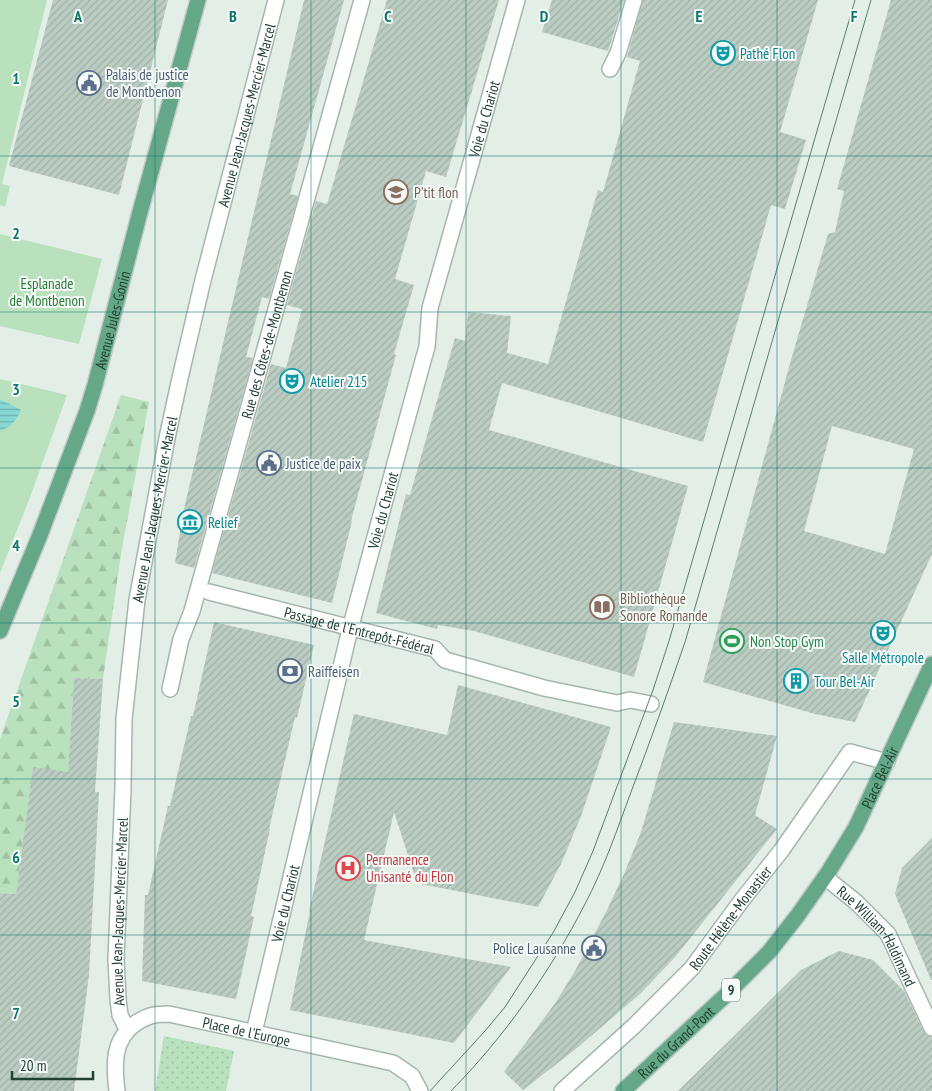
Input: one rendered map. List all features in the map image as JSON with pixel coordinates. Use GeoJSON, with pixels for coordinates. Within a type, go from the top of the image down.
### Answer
{"type":"FeatureCollection","features":[{"type":"Feature","properties":{"kind":"main road","name":"Avenue Jules-Gonin"},"geometry":{"type":"LineString","coordinates":[[0,631],[40,535],[87,411],[198,0]]}},
{"type":"Feature","properties":{"kind":"main road","name":"Place Bel-Air"},"geometry":{"type":"LineString","coordinates":[[825,877],[830,872],[856,827],[930,671]]}},
{"type":"Feature","properties":{"kind":"main road","name":"Rue du Grand-Pont"},"geometry":{"type":"LineString","coordinates":[[623,1091],[769,952],[825,877]]}},
{"type":"Feature","properties":{"kind":"street","name":"Avenue Jean-Jacques-Mercier-Marcel"},"geometry":{"type":"LineString","coordinates":[[128,1029],[120,1015],[116,959],[124,788],[124,719],[137,600],[180,378],[203,280],[276,0]]}},
{"type":"Feature","properties":{"kind":"street","name":"Rue des Côtes-de-Montbenon"},"geometry":{"type":"LineString","coordinates":[[170,689],[180,639],[192,611],[362,0]]}},
{"type":"Feature","properties":{"kind":"street","name":"Voie du Chariot"},"geometry":{"type":"LineString","coordinates":[[256,1024],[350,629],[426,352],[430,308],[517,0]]}},
{"type":"Feature","properties":{"kind":"street"},"geometry":{"type":"LineString","coordinates":[[610,69],[618,53],[634,0]]}},
{"type":"Feature","properties":{"kind":"street","name":"Passage de l'Entrepôt-Fédéral"},"geometry":{"type":"LineString","coordinates":[[209,592],[436,650],[445,660],[544,688],[617,703],[630,700],[651,704]]}},
{"type":"Feature","properties":{"kind":"street","name":"Route Hélène-Monastier"},"geometry":{"type":"LineString","coordinates":[[562,1091],[634,1026],[692,968],[781,851],[850,752],[887,762]]}},
{"type":"Feature","properties":{"kind":"street","name":"Rue William-Haldimand"},"geometry":{"type":"LineString","coordinates":[[825,877],[856,902],[888,934],[932,1028]]}},
{"type":"Feature","properties":{"kind":"street","name":"Place de l'Europe"},"geometry":{"type":"LineString","coordinates":[[128,1029],[148,1016],[169,1014],[393,1063],[412,1076],[420,1091]]}},
{"type":"Feature","properties":{"kind":"street"},"geometry":{"type":"LineString","coordinates":[[117,1091],[116,1055],[121,1038],[128,1029]]}},
{"type":"Feature","properties":{"kind":"green space"},"geometry":{"type":"Polygon","coordinates":[[[0,0],[47,0],[2,184],[10,186],[5,207],[0,205],[0,0]]]}},
{"type":"Feature","properties":{"kind":"green space","name":"Esplanade de Montbenon"},"geometry":{"type":"Polygon","coordinates":[[[0,234],[102,259],[79,344],[0,326],[0,234]]]}},
{"type":"Feature","properties":{"kind":"green space"},"geometry":{"type":"Polygon","coordinates":[[[0,379],[67,395],[0,573],[0,379]]]}},
{"type":"Feature","properties":{"kind":"green space"},"geometry":{"type":"Polygon","coordinates":[[[121,395],[149,402],[121,554],[103,679],[74,678],[68,772],[33,768],[16,894],[0,893],[0,739],[121,395]]]}},
{"type":"Feature","properties":{"kind":"green space"},"geometry":{"type":"Polygon","coordinates":[[[164,1036],[234,1051],[226,1091],[155,1091],[164,1036]]]}},
{"type":"Feature","properties":{"kind":"water"},"geometry":{"type":"Polygon","coordinates":[[[0,400],[21,410],[13,423],[0,431],[0,400]]]}},
{"type":"Feature","properties":{"kind":"building","name":"Palais de justice de Montbenon"},"geometry":{"type":"Polygon","coordinates":[[[53,0],[168,0],[119,195],[9,166],[53,0]]]}},
{"type":"Feature","properties":{"kind":"building"},"geometry":{"type":"Polygon","coordinates":[[[304,0],[344,0],[290,194],[298,196],[269,299],[262,297],[246,357],[253,358],[194,568],[175,563],[183,513],[304,0]]]}},
{"type":"Feature","properties":{"kind":"building"},"geometry":{"type":"Polygon","coordinates":[[[387,0],[499,0],[446,177],[426,171],[395,279],[414,285],[394,354],[396,355],[351,521],[332,603],[212,573],[271,364],[286,368],[302,309],[287,305],[316,201],[327,204],[387,0]]]}},
{"type":"Feature","properties":{"kind":"building"},"geometry":{"type":"Polygon","coordinates":[[[552,0],[624,0],[608,51],[542,32],[552,0]]]}},
{"type":"Feature","properties":{"kind":"building"},"geometry":{"type":"Polygon","coordinates":[[[643,0],[818,0],[780,132],[806,140],[785,209],[771,205],[703,442],[502,383],[489,430],[688,486],[634,677],[474,631],[438,625],[437,629],[376,613],[406,494],[410,495],[455,338],[465,341],[468,312],[511,316],[507,353],[548,364],[598,190],[603,192],[640,61],[627,57],[643,0]]]}},
{"type":"Feature","properties":{"kind":"building"},"geometry":{"type":"Polygon","coordinates":[[[891,0],[932,0],[932,554],[855,722],[815,714],[703,682],[791,360],[828,234],[835,232],[844,191],[837,189],[891,0]],[[832,426],[804,531],[885,554],[914,449],[832,426]]]}},
{"type":"Feature","properties":{"kind":"building"},"geometry":{"type":"Polygon","coordinates":[[[214,622],[314,645],[269,829],[251,916],[254,917],[236,999],[142,981],[145,895],[148,895],[168,806],[170,806],[191,716],[193,716],[214,622]]]}},
{"type":"Feature","properties":{"kind":"building"},"geometry":{"type":"Polygon","coordinates":[[[74,678],[103,679],[95,792],[99,792],[89,975],[74,1091],[0,1091],[0,893],[16,894],[33,767],[68,772],[74,678]]]}},
{"type":"Feature","properties":{"kind":"building"},"geometry":{"type":"Polygon","coordinates":[[[458,685],[611,727],[581,816],[561,864],[538,907],[421,884],[416,880],[394,812],[364,940],[511,967],[454,1043],[290,1010],[309,911],[354,714],[447,735],[458,685]]]}},
{"type":"Feature","properties":{"kind":"building"},"geometry":{"type":"Polygon","coordinates":[[[674,722],[777,736],[755,815],[777,829],[676,956],[641,993],[577,1048],[523,1090],[504,1072],[556,1002],[575,971],[607,910],[641,832],[674,722]]]}},
{"type":"Feature","properties":{"kind":"building"},"geometry":{"type":"Polygon","coordinates":[[[932,838],[931,980],[895,894],[902,868],[932,838]]]}},
{"type":"Feature","properties":{"kind":"building"},"geometry":{"type":"Polygon","coordinates":[[[839,951],[873,960],[904,991],[924,1032],[927,1036],[932,1037],[932,1091],[678,1091],[801,970],[839,951]]]}},
{"type":"Feature","properties":{"kind":"tram line"},"geometry":{"type":"LineString","coordinates":[[430,1091],[505,1007],[554,931],[575,892],[593,851],[653,690],[669,641],[855,0]]}},
{"type":"Feature","properties":{"kind":"tram line"},"geometry":{"type":"LineString","coordinates":[[451,1091],[508,1026],[541,979],[585,904],[610,849],[685,642],[871,0]]}},
{"type":"Feature","properties":{"kind":"place","name":"Pathé Flon"},"geometry":{"type":"Point","coordinates":[723,53]}},
{"type":"Feature","properties":{"kind":"place","name":"Palais de justice de Montbenon"},"geometry":{"type":"Point","coordinates":[89,83]}},
{"type":"Feature","properties":{"kind":"place","name":"P'tit flon"},"geometry":{"type":"Point","coordinates":[396,192]}},
{"type":"Feature","properties":{"kind":"place","name":"Atelier 215"},"geometry":{"type":"Point","coordinates":[292,381]}},
{"type":"Feature","properties":{"kind":"place","name":"Justice de paix"},"geometry":{"type":"Point","coordinates":[269,463]}},
{"type":"Feature","properties":{"kind":"place","name":"Relief"},"geometry":{"type":"Point","coordinates":[190,522]}},
{"type":"Feature","properties":{"kind":"place","name":"Bibliothèque Sonore Romande"},"geometry":{"type":"Point","coordinates":[602,607]}},
{"type":"Feature","properties":{"kind":"place","name":"Salle Métropole"},"geometry":{"type":"Point","coordinates":[883,633]}},
{"type":"Feature","properties":{"kind":"place","name":"Non Stop Gym"},"geometry":{"type":"Point","coordinates":[732,641]}},
{"type":"Feature","properties":{"kind":"place","name":"Raiffeisen"},"geometry":{"type":"Point","coordinates":[290,671]}},
{"type":"Feature","properties":{"kind":"place","name":"Tour Bel-Air"},"geometry":{"type":"Point","coordinates":[796,681]}},
{"type":"Feature","properties":{"kind":"place","name":"Permanence Unisanté du Flon"},"geometry":{"type":"Point","coordinates":[348,868]}},
{"type":"Feature","properties":{"kind":"place","name":"Police Lausanne"},"geometry":{"type":"Point","coordinates":[594,948]}}]}
